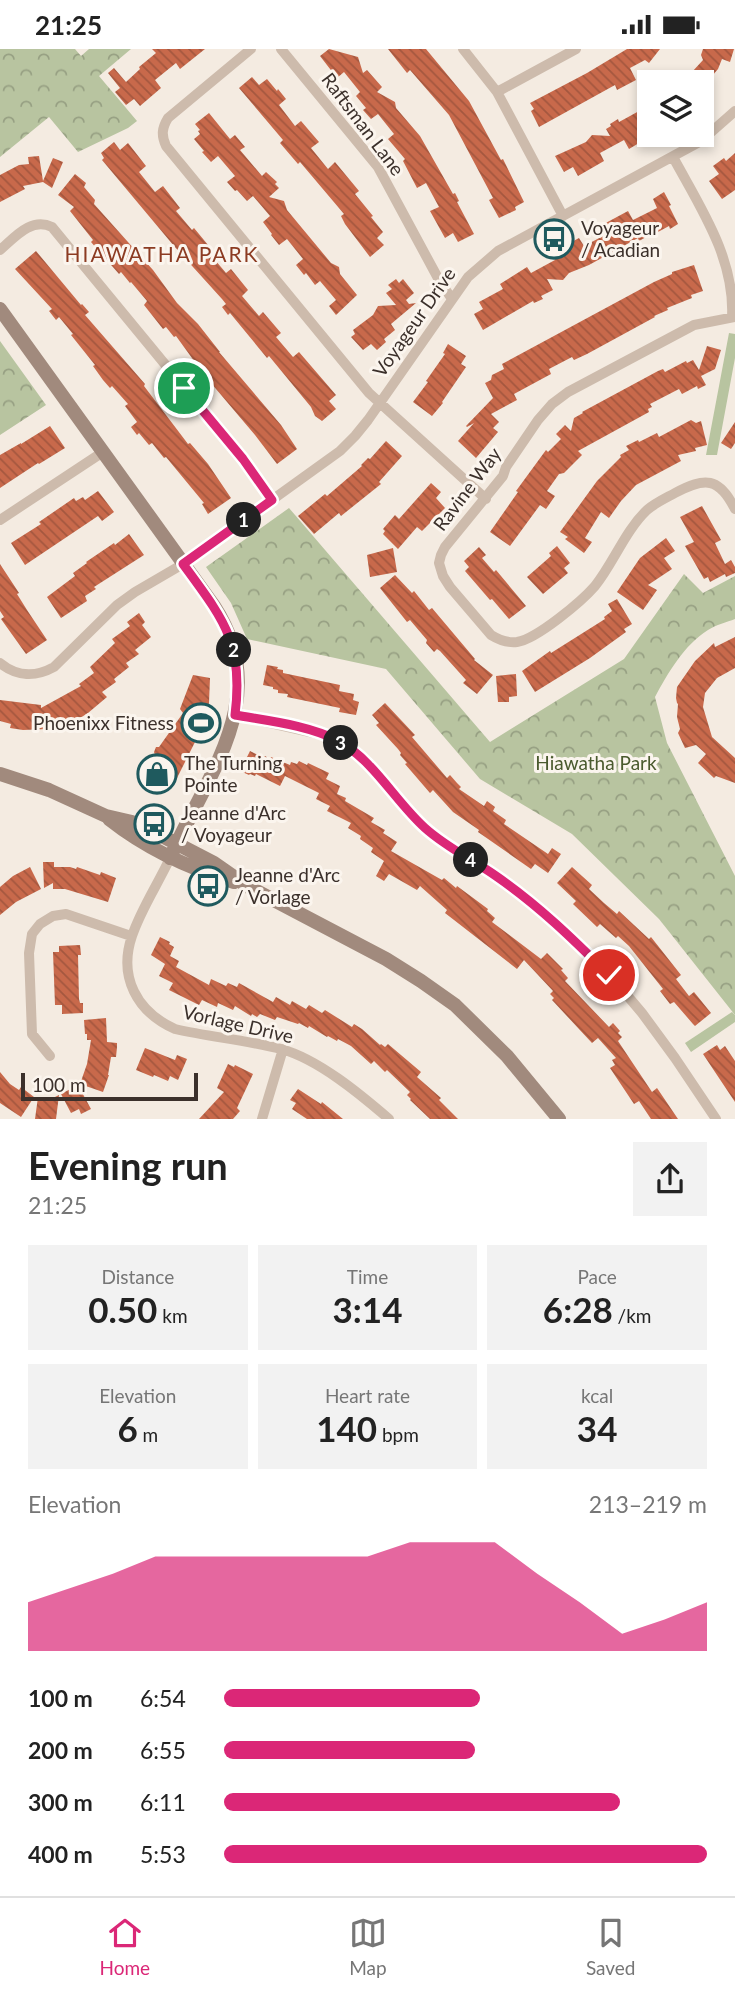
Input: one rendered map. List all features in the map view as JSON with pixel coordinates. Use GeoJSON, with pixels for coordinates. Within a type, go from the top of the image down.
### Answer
{"type":"FeatureCollection","features":[{"type":"Feature","properties":{"kind":"main road"},"geometry":{"type":"LineString","coordinates":[[0,309],[222,618],[231,641],[238,670],[235,715],[219,758],[170,858]]}},
{"type":"Feature","properties":{"kind":"main road"},"geometry":{"type":"LineString","coordinates":[[0,774],[49,790],[176,843],[214,863],[247,886],[387,959],[455,1005],[507,1056],[559,1119]]}},
{"type":"Feature","properties":{"kind":"main road"},"geometry":{"type":"LineString","coordinates":[[106,816],[155,851],[210,875],[247,886]]}},
{"type":"Feature","properties":{"kind":"street"},"geometry":{"type":"LineString","coordinates":[[251,49],[168,118],[163,125],[162,139],[369,393],[486,499]]}},
{"type":"Feature","properties":{"kind":"street","name":"Raftsman Lane"},"geometry":{"type":"LineString","coordinates":[[281,49],[378,167],[452,299]]}},
{"type":"Feature","properties":{"kind":"street"},"geometry":{"type":"LineString","coordinates":[[463,49],[496,92],[562,216]]}},
{"type":"Feature","properties":{"kind":"street"},"geometry":{"type":"LineString","coordinates":[[496,92],[576,49]]}},
{"type":"Feature","properties":{"kind":"street","name":"Voyageur Drive"},"geometry":{"type":"LineString","coordinates":[[0,663],[22,674],[44,672],[63,659],[117,605],[183,564],[340,451],[380,403],[468,277],[498,251],[701,141],[735,111]]}},
{"type":"Feature","properties":{"kind":"street"},"geometry":{"type":"LineString","coordinates":[[673,157],[721,249],[731,282],[733,317]]}},
{"type":"Feature","properties":{"kind":"street"},"geometry":{"type":"LineString","coordinates":[[0,250],[26,227],[36,223],[52,227],[243,459],[272,500]]}},
{"type":"Feature","properties":{"kind":"street","name":"Ravine Way"},"geometry":{"type":"LineString","coordinates":[[733,317],[684,330],[568,392],[552,404],[538,420],[486,499],[445,547],[439,563],[450,587],[491,635],[516,642],[556,621],[594,587],[635,525],[656,504],[698,482],[708,482],[719,486],[735,509]]}},
{"type":"Feature","properties":{"kind":"street"},"geometry":{"type":"LineString","coordinates":[[0,520],[103,451]]}},
{"type":"Feature","properties":{"kind":"street"},"geometry":{"type":"LineString","coordinates":[[235,715],[323,735],[359,755],[428,831],[496,876],[546,914],[609,975],[657,1033],[716,1119]]}},
{"type":"Feature","properties":{"kind":"street","name":"Vorlage Drive"},"geometry":{"type":"LineString","coordinates":[[170,858],[131,936],[127,953],[129,979],[142,1005],[161,1023],[188,1032],[283,1049],[305,1058],[339,1080],[389,1119]]}},
{"type":"Feature","properties":{"kind":"street"},"geometry":{"type":"LineString","coordinates":[[50,1056],[32,1034],[29,953],[32,934],[40,924],[53,916],[66,914],[131,936]]}},
{"type":"Feature","properties":{"kind":"street"},"geometry":{"type":"LineString","coordinates":[[262,1119],[283,1049]]}},
{"type":"Feature","properties":{"kind":"green space"},"geometry":{"type":"Polygon","coordinates":[[[0,49],[75,49],[81,56],[89,49],[131,49],[99,76],[137,121],[78,152],[49,117],[0,157],[0,49]]]}},
{"type":"Feature","properties":{"kind":"green space"},"geometry":{"type":"Polygon","coordinates":[[[729,333],[735,334],[735,358],[717,455],[706,455],[729,333]]]}},
{"type":"Feature","properties":{"kind":"green space"},"geometry":{"type":"Polygon","coordinates":[[[0,341],[46,405],[0,435],[0,341]]]}},
{"type":"Feature","properties":{"kind":"green space","name":"Hiawatha Park"},"geometry":{"type":"Polygon","coordinates":[[[289,508],[490,742],[624,659],[684,574],[703,593],[735,576],[735,619],[711,628],[691,643],[671,669],[655,697],[667,743],[735,876],[735,1015],[659,919],[572,834],[480,779],[386,669],[247,639],[231,603],[206,567],[289,508]]]}},
{"type":"Feature","properties":{"kind":"green space"},"geometry":{"type":"Polygon","coordinates":[[[732,1012],[735,1022],[691,1052],[685,1043],[732,1012]]]}},
{"type":"Feature","properties":{"kind":"building"},"geometry":{"type":"Polygon","coordinates":[[[152,49],[205,49],[180,69],[176,63],[155,80],[161,88],[140,106],[134,99],[126,105],[115,92],[120,88],[108,73],[114,68],[126,82],[156,53],[152,49]]]}},
{"type":"Feature","properties":{"kind":"building"},"geometry":{"type":"Polygon","coordinates":[[[329,49],[358,57],[363,73],[367,70],[382,87],[377,92],[395,102],[396,108],[420,136],[453,194],[455,193],[474,234],[458,242],[453,233],[445,238],[430,211],[439,207],[426,183],[417,188],[403,161],[405,159],[388,139],[394,134],[378,114],[371,119],[363,110],[366,108],[356,96],[360,92],[344,72],[337,78],[320,56],[329,49]]]}},
{"type":"Feature","properties":{"kind":"building"},"geometry":{"type":"Polygon","coordinates":[[[388,49],[426,49],[469,101],[501,160],[503,159],[524,202],[515,207],[516,210],[499,218],[489,200],[493,198],[449,115],[410,70],[407,73],[388,49]]]}},
{"type":"Feature","properties":{"kind":"building"},"geometry":{"type":"Polygon","coordinates":[[[627,49],[660,49],[649,63],[645,60],[630,68],[636,80],[617,90],[615,85],[539,127],[530,103],[627,49]]]}},
{"type":"Feature","properties":{"kind":"building"},"geometry":{"type":"Polygon","coordinates":[[[703,49],[734,49],[730,62],[722,59],[714,74],[714,70],[694,70],[703,60],[703,49]]]}},
{"type":"Feature","properties":{"kind":"building"},"geometry":{"type":"Polygon","coordinates":[[[252,77],[259,85],[267,79],[277,91],[278,89],[286,99],[279,105],[295,126],[301,121],[319,142],[311,148],[328,169],[335,162],[359,191],[355,194],[383,232],[377,238],[384,245],[370,257],[345,224],[341,216],[344,214],[300,162],[298,164],[280,143],[283,140],[239,88],[252,77]]]}},
{"type":"Feature","properties":{"kind":"building"},"geometry":{"type":"Polygon","coordinates":[[[637,112],[637,144],[629,149],[624,140],[600,153],[604,161],[578,176],[573,167],[564,172],[555,156],[586,142],[592,135],[610,136],[606,129],[618,119],[619,122],[637,112]]]}},
{"type":"Feature","properties":{"kind":"building"},"geometry":{"type":"Polygon","coordinates":[[[209,113],[230,139],[235,135],[245,147],[240,150],[262,176],[266,172],[277,182],[275,184],[279,188],[269,197],[284,201],[287,210],[331,263],[339,267],[340,274],[357,295],[336,315],[329,306],[336,300],[320,281],[315,285],[306,273],[304,275],[296,265],[303,259],[287,239],[279,245],[271,235],[263,222],[270,216],[253,196],[247,201],[227,182],[235,176],[218,156],[211,162],[202,152],[204,151],[194,139],[200,134],[195,124],[209,113]]]}},
{"type":"Feature","properties":{"kind":"building"},"geometry":{"type":"Polygon","coordinates":[[[114,142],[120,150],[128,143],[146,166],[139,172],[155,192],[163,186],[180,208],[176,211],[213,251],[210,254],[226,273],[231,269],[248,290],[242,296],[259,316],[263,312],[281,333],[276,337],[293,357],[299,352],[336,395],[329,401],[336,409],[322,421],[315,416],[311,407],[269,356],[267,358],[230,313],[228,315],[222,307],[226,304],[222,299],[102,160],[104,158],[101,153],[114,142]]]}},
{"type":"Feature","properties":{"kind":"building"},"geometry":{"type":"Polygon","coordinates":[[[735,153],[735,190],[722,199],[709,181],[719,174],[713,166],[724,158],[726,161],[735,153]]]}},
{"type":"Feature","properties":{"kind":"building"},"geometry":{"type":"Polygon","coordinates":[[[39,156],[43,181],[53,158],[63,162],[52,188],[43,182],[23,186],[25,189],[0,202],[0,175],[19,165],[29,164],[28,157],[39,156]]]}},
{"type":"Feature","properties":{"kind":"building"},"geometry":{"type":"Polygon","coordinates":[[[75,174],[86,183],[84,187],[95,200],[94,204],[153,270],[177,303],[198,324],[281,425],[297,449],[277,464],[176,336],[166,327],[163,329],[144,305],[147,301],[91,242],[93,240],[70,211],[74,207],[58,195],[75,174]]]}},
{"type":"Feature","properties":{"kind":"building"},"geometry":{"type":"Polygon","coordinates":[[[664,192],[678,224],[639,241],[638,238],[569,273],[563,280],[547,279],[553,290],[541,296],[543,299],[534,303],[533,301],[483,330],[474,314],[483,309],[479,302],[503,289],[500,284],[527,267],[531,273],[555,260],[551,253],[579,238],[584,246],[607,234],[602,225],[628,211],[633,220],[657,208],[653,199],[664,192]]]}},
{"type":"Feature","properties":{"kind":"building"},"geometry":{"type":"Polygon","coordinates":[[[36,251],[89,312],[85,315],[145,384],[188,444],[190,443],[208,464],[231,498],[208,514],[202,504],[204,503],[166,457],[164,458],[152,443],[149,445],[139,433],[137,435],[131,427],[137,422],[125,406],[128,404],[103,380],[93,366],[95,365],[71,335],[73,334],[59,317],[56,320],[49,311],[52,309],[15,269],[36,251]]]}},
{"type":"Feature","properties":{"kind":"building"},"geometry":{"type":"Polygon","coordinates":[[[694,265],[703,291],[667,308],[668,310],[587,354],[574,360],[572,357],[549,369],[551,374],[514,394],[517,400],[491,414],[499,422],[493,428],[498,432],[476,458],[458,441],[474,423],[466,426],[493,398],[485,383],[491,380],[492,375],[504,369],[502,364],[672,272],[694,265]]]}},
{"type":"Feature","properties":{"kind":"building"},"geometry":{"type":"Polygon","coordinates":[[[396,279],[399,283],[403,279],[414,293],[406,300],[409,304],[416,303],[391,324],[395,330],[384,339],[386,342],[377,350],[371,344],[363,350],[351,337],[355,334],[353,330],[373,315],[378,306],[396,305],[386,293],[392,289],[388,285],[396,279]]]}},
{"type":"Feature","properties":{"kind":"building"},"geometry":{"type":"Polygon","coordinates":[[[448,344],[466,356],[461,364],[466,367],[432,416],[413,402],[445,354],[443,353],[448,344]]]}},
{"type":"Feature","properties":{"kind":"building"},"geometry":{"type":"Polygon","coordinates":[[[707,346],[721,350],[715,369],[701,376],[706,385],[698,389],[697,386],[682,394],[679,389],[650,404],[652,407],[648,409],[649,412],[578,451],[582,455],[564,473],[559,474],[547,491],[555,496],[546,509],[540,505],[510,546],[490,532],[546,450],[548,452],[561,439],[556,434],[565,425],[571,431],[574,418],[582,412],[658,371],[663,369],[665,372],[693,360],[699,370],[707,346]]]}},
{"type":"Feature","properties":{"kind":"building"},"geometry":{"type":"Polygon","coordinates":[[[691,420],[696,423],[701,421],[707,445],[678,455],[681,461],[636,485],[609,518],[601,512],[585,538],[592,542],[584,553],[565,539],[568,537],[560,532],[597,481],[620,455],[629,450],[626,446],[657,433],[659,437],[691,420]]]}},
{"type":"Feature","properties":{"kind":"building"},"geometry":{"type":"Polygon","coordinates":[[[735,422],[735,443],[731,449],[721,443],[735,422]]]}},
{"type":"Feature","properties":{"kind":"building"},"geometry":{"type":"Polygon","coordinates":[[[50,426],[65,448],[0,488],[0,455],[50,426]]]}},
{"type":"Feature","properties":{"kind":"building"},"geometry":{"type":"Polygon","coordinates":[[[386,441],[402,456],[379,482],[381,484],[314,534],[298,516],[325,494],[327,496],[370,459],[386,441]]]}},
{"type":"Feature","properties":{"kind":"building"},"geometry":{"type":"Polygon","coordinates":[[[431,483],[441,492],[436,498],[445,508],[422,531],[417,527],[398,549],[383,534],[383,529],[395,515],[399,519],[431,483]]]}},
{"type":"Feature","properties":{"kind":"building"},"geometry":{"type":"Polygon","coordinates":[[[98,491],[114,512],[102,521],[98,516],[25,565],[11,543],[74,498],[76,501],[83,497],[85,500],[98,491]]]}},
{"type":"Feature","properties":{"kind":"building"},"geometry":{"type":"Polygon","coordinates":[[[702,506],[721,540],[715,543],[725,564],[731,560],[735,567],[735,573],[726,577],[725,574],[710,582],[708,577],[704,579],[685,546],[694,542],[680,517],[702,506]]]}},
{"type":"Feature","properties":{"kind":"building"},"geometry":{"type":"Polygon","coordinates":[[[129,534],[144,555],[94,587],[96,589],[85,596],[87,601],[61,618],[47,597],[75,576],[73,573],[86,562],[129,534]]]}},
{"type":"Feature","properties":{"kind":"building"},"geometry":{"type":"Polygon","coordinates":[[[666,538],[675,551],[664,558],[672,569],[648,585],[657,590],[643,610],[617,592],[640,558],[666,538]]]}},
{"type":"Feature","properties":{"kind":"building"},"geometry":{"type":"Polygon","coordinates":[[[557,546],[570,563],[564,568],[568,573],[543,594],[527,577],[551,556],[549,553],[557,546]]]}},
{"type":"Feature","properties":{"kind":"building"},"geometry":{"type":"Polygon","coordinates":[[[479,547],[486,555],[482,558],[494,572],[496,570],[526,606],[509,619],[465,571],[469,567],[464,561],[479,547]]]}},
{"type":"Feature","properties":{"kind":"building"},"geometry":{"type":"Polygon","coordinates":[[[393,548],[397,572],[370,577],[367,555],[393,548]]]}},
{"type":"Feature","properties":{"kind":"building"},"geometry":{"type":"Polygon","coordinates":[[[0,564],[47,640],[26,654],[1,619],[4,617],[0,611],[0,564]]]}},
{"type":"Feature","properties":{"kind":"building"},"geometry":{"type":"Polygon","coordinates":[[[395,575],[412,593],[414,591],[429,610],[432,608],[474,660],[493,675],[477,694],[463,683],[466,680],[440,651],[437,649],[434,652],[426,643],[427,640],[410,620],[407,622],[380,588],[395,575]]]}},
{"type":"Feature","properties":{"kind":"building"},"geometry":{"type":"Polygon","coordinates":[[[617,599],[632,624],[624,629],[626,632],[535,692],[522,671],[605,619],[612,611],[608,604],[617,599]]]}},
{"type":"Feature","properties":{"kind":"building"},"geometry":{"type":"Polygon","coordinates":[[[139,613],[145,622],[142,625],[151,637],[135,650],[139,654],[126,663],[129,667],[114,679],[116,682],[102,692],[107,697],[88,713],[64,728],[61,722],[48,729],[23,730],[10,728],[11,724],[0,721],[0,700],[41,705],[41,708],[81,686],[79,684],[94,673],[90,667],[115,643],[112,639],[130,626],[127,622],[139,613]]]}},
{"type":"Feature","properties":{"kind":"building"},"geometry":{"type":"Polygon","coordinates":[[[735,637],[735,668],[717,678],[705,693],[703,707],[712,737],[735,758],[735,783],[716,776],[714,778],[698,763],[706,754],[696,745],[685,748],[678,733],[680,729],[676,698],[677,687],[695,661],[714,643],[715,647],[735,637]]]}},
{"type":"Feature","properties":{"kind":"building"},"geometry":{"type":"Polygon","coordinates":[[[267,665],[278,667],[283,673],[340,685],[339,691],[354,694],[353,700],[359,702],[356,715],[339,712],[340,708],[287,697],[288,694],[278,693],[273,687],[263,685],[267,665]]]}},
{"type":"Feature","properties":{"kind":"building"},"geometry":{"type":"Polygon","coordinates":[[[516,674],[517,696],[509,697],[509,702],[498,702],[496,676],[516,674]]]}},
{"type":"Feature","properties":{"kind":"building"},"geometry":{"type":"Polygon","coordinates":[[[193,675],[210,678],[209,703],[201,730],[174,784],[160,789],[157,781],[141,787],[156,747],[159,747],[183,713],[180,709],[193,675]]]}},
{"type":"Feature","properties":{"kind":"building"},"geometry":{"type":"Polygon","coordinates":[[[385,703],[415,735],[412,737],[447,778],[450,775],[461,787],[459,789],[484,806],[487,801],[495,807],[493,811],[506,820],[504,824],[548,854],[552,848],[561,854],[548,873],[535,864],[531,869],[453,812],[433,790],[430,793],[405,764],[407,763],[398,749],[376,725],[379,723],[372,715],[385,703]]]}},
{"type":"Feature","properties":{"kind":"building"},"geometry":{"type":"Polygon","coordinates":[[[250,751],[290,765],[291,762],[297,764],[299,761],[307,765],[308,763],[329,773],[326,779],[340,786],[337,794],[374,818],[371,822],[385,830],[383,833],[397,842],[391,851],[442,880],[444,878],[456,888],[457,886],[488,909],[495,918],[492,922],[541,959],[547,953],[563,969],[561,970],[568,978],[565,981],[609,1027],[613,1023],[620,1031],[618,1033],[622,1037],[618,1041],[652,1092],[657,1088],[678,1119],[651,1119],[639,1101],[634,1104],[610,1068],[615,1065],[612,1060],[616,1058],[598,1038],[592,1043],[552,1000],[554,998],[550,994],[553,991],[524,960],[517,969],[445,913],[447,910],[420,886],[417,890],[389,874],[384,881],[376,876],[384,861],[371,852],[373,848],[360,839],[361,836],[348,828],[351,823],[327,811],[330,806],[316,799],[319,793],[285,776],[280,786],[256,774],[249,775],[240,771],[250,751]]]}},
{"type":"Feature","properties":{"kind":"building"},"geometry":{"type":"Polygon","coordinates":[[[43,862],[54,862],[54,867],[77,867],[100,875],[101,872],[116,878],[108,902],[65,889],[53,889],[53,883],[44,888],[43,862]]]}},
{"type":"Feature","properties":{"kind":"building"},"geometry":{"type":"Polygon","coordinates":[[[30,867],[41,889],[16,902],[0,915],[0,887],[30,867]]]}},
{"type":"Feature","properties":{"kind":"building"},"geometry":{"type":"Polygon","coordinates":[[[572,867],[592,885],[589,889],[604,903],[617,914],[619,911],[649,939],[651,937],[681,975],[676,979],[689,996],[694,992],[711,1013],[695,1026],[674,1002],[670,1004],[660,991],[663,989],[629,946],[600,924],[597,927],[573,904],[576,901],[557,883],[572,867]]]}},
{"type":"Feature","properties":{"kind":"building"},"geometry":{"type":"Polygon","coordinates":[[[160,937],[174,947],[170,956],[179,961],[176,967],[209,985],[211,979],[226,986],[228,983],[237,987],[239,983],[273,1002],[276,997],[290,1005],[292,1001],[306,1009],[309,1005],[322,1013],[325,1010],[352,1027],[354,1024],[362,1029],[380,1045],[385,1047],[388,1044],[421,1072],[417,1077],[441,1098],[439,1100],[458,1119],[430,1119],[410,1100],[407,1095],[410,1092],[387,1070],[385,1072],[374,1061],[371,1064],[351,1046],[327,1037],[309,1026],[308,1028],[277,1017],[275,1020],[260,1014],[257,1017],[252,1014],[251,1016],[235,1006],[233,1010],[202,1000],[199,1005],[169,990],[173,983],[159,976],[165,964],[151,955],[160,937]]]}},
{"type":"Feature","properties":{"kind":"building"},"geometry":{"type":"Polygon","coordinates":[[[80,945],[79,999],[80,1003],[83,1003],[83,1013],[62,1014],[62,1005],[55,1005],[53,952],[59,952],[59,946],[80,945]]]}},
{"type":"Feature","properties":{"kind":"building"},"geometry":{"type":"Polygon","coordinates":[[[106,1018],[107,1042],[117,1043],[117,1047],[116,1057],[111,1057],[103,1092],[80,1084],[91,1040],[87,1040],[84,1020],[106,1018]]]}},
{"type":"Feature","properties":{"kind":"building"},"geometry":{"type":"Polygon","coordinates":[[[717,1045],[720,1050],[725,1046],[735,1061],[735,1102],[703,1054],[717,1045]]]}},
{"type":"Feature","properties":{"kind":"building"},"geometry":{"type":"Polygon","coordinates":[[[145,1048],[175,1060],[177,1055],[187,1059],[178,1080],[170,1076],[168,1081],[136,1070],[145,1048]]]}},
{"type":"Feature","properties":{"kind":"building"},"geometry":{"type":"Polygon","coordinates":[[[228,1064],[253,1074],[237,1108],[240,1111],[233,1119],[199,1119],[224,1092],[217,1088],[228,1064]]]}},
{"type":"Feature","properties":{"kind":"building"},"geometry":{"type":"Polygon","coordinates":[[[0,1072],[10,1084],[19,1090],[21,1087],[34,1097],[21,1117],[0,1103],[0,1072]]]}},
{"type":"Feature","properties":{"kind":"building"},"geometry":{"type":"Polygon","coordinates":[[[78,1085],[91,1109],[81,1114],[79,1109],[71,1113],[61,1094],[78,1085]]]}},
{"type":"Feature","properties":{"kind":"building"},"geometry":{"type":"Polygon","coordinates":[[[298,1089],[321,1104],[322,1102],[343,1119],[307,1119],[292,1109],[296,1103],[290,1100],[298,1089]]]}},
{"type":"Feature","properties":{"kind":"building"},"geometry":{"type":"Polygon","coordinates":[[[59,1095],[56,1119],[35,1119],[38,1097],[51,1099],[59,1095]]]}},
{"type":"Feature","properties":{"kind":"place","name":"Voyageur / Acadian"},"geometry":{"type":"Point","coordinates":[554,239]}},
{"type":"Feature","properties":{"kind":"place","name":"Phoenixx Fitness"},"geometry":{"type":"Point","coordinates":[201,723]}},
{"type":"Feature","properties":{"kind":"place","name":"The Turning Pointe"},"geometry":{"type":"Point","coordinates":[157,774]}},
{"type":"Feature","properties":{"kind":"place","name":"Jeanne d'Arc / Voyageur"},"geometry":{"type":"Point","coordinates":[154,824]}},
{"type":"Feature","properties":{"kind":"place","name":"Jeanne d'Arc / Vorlage"},"geometry":{"type":"Point","coordinates":[208,886]}},
{"type":"Feature","properties":{"kind":"district","name":"HIAWATHA PARK"},"geometry":{"type":"Point","coordinates":[162,255]}},
{"type":"Feature","properties":{"kind":"route"},"geometry":{"type":"LineString","coordinates":[[184,388],[243,459],[272,500],[183,564],[222,618],[228,632],[238,670],[235,715],[311,731],[348,747],[369,765],[428,831],[496,876],[546,914],[609,975]]}}]}
